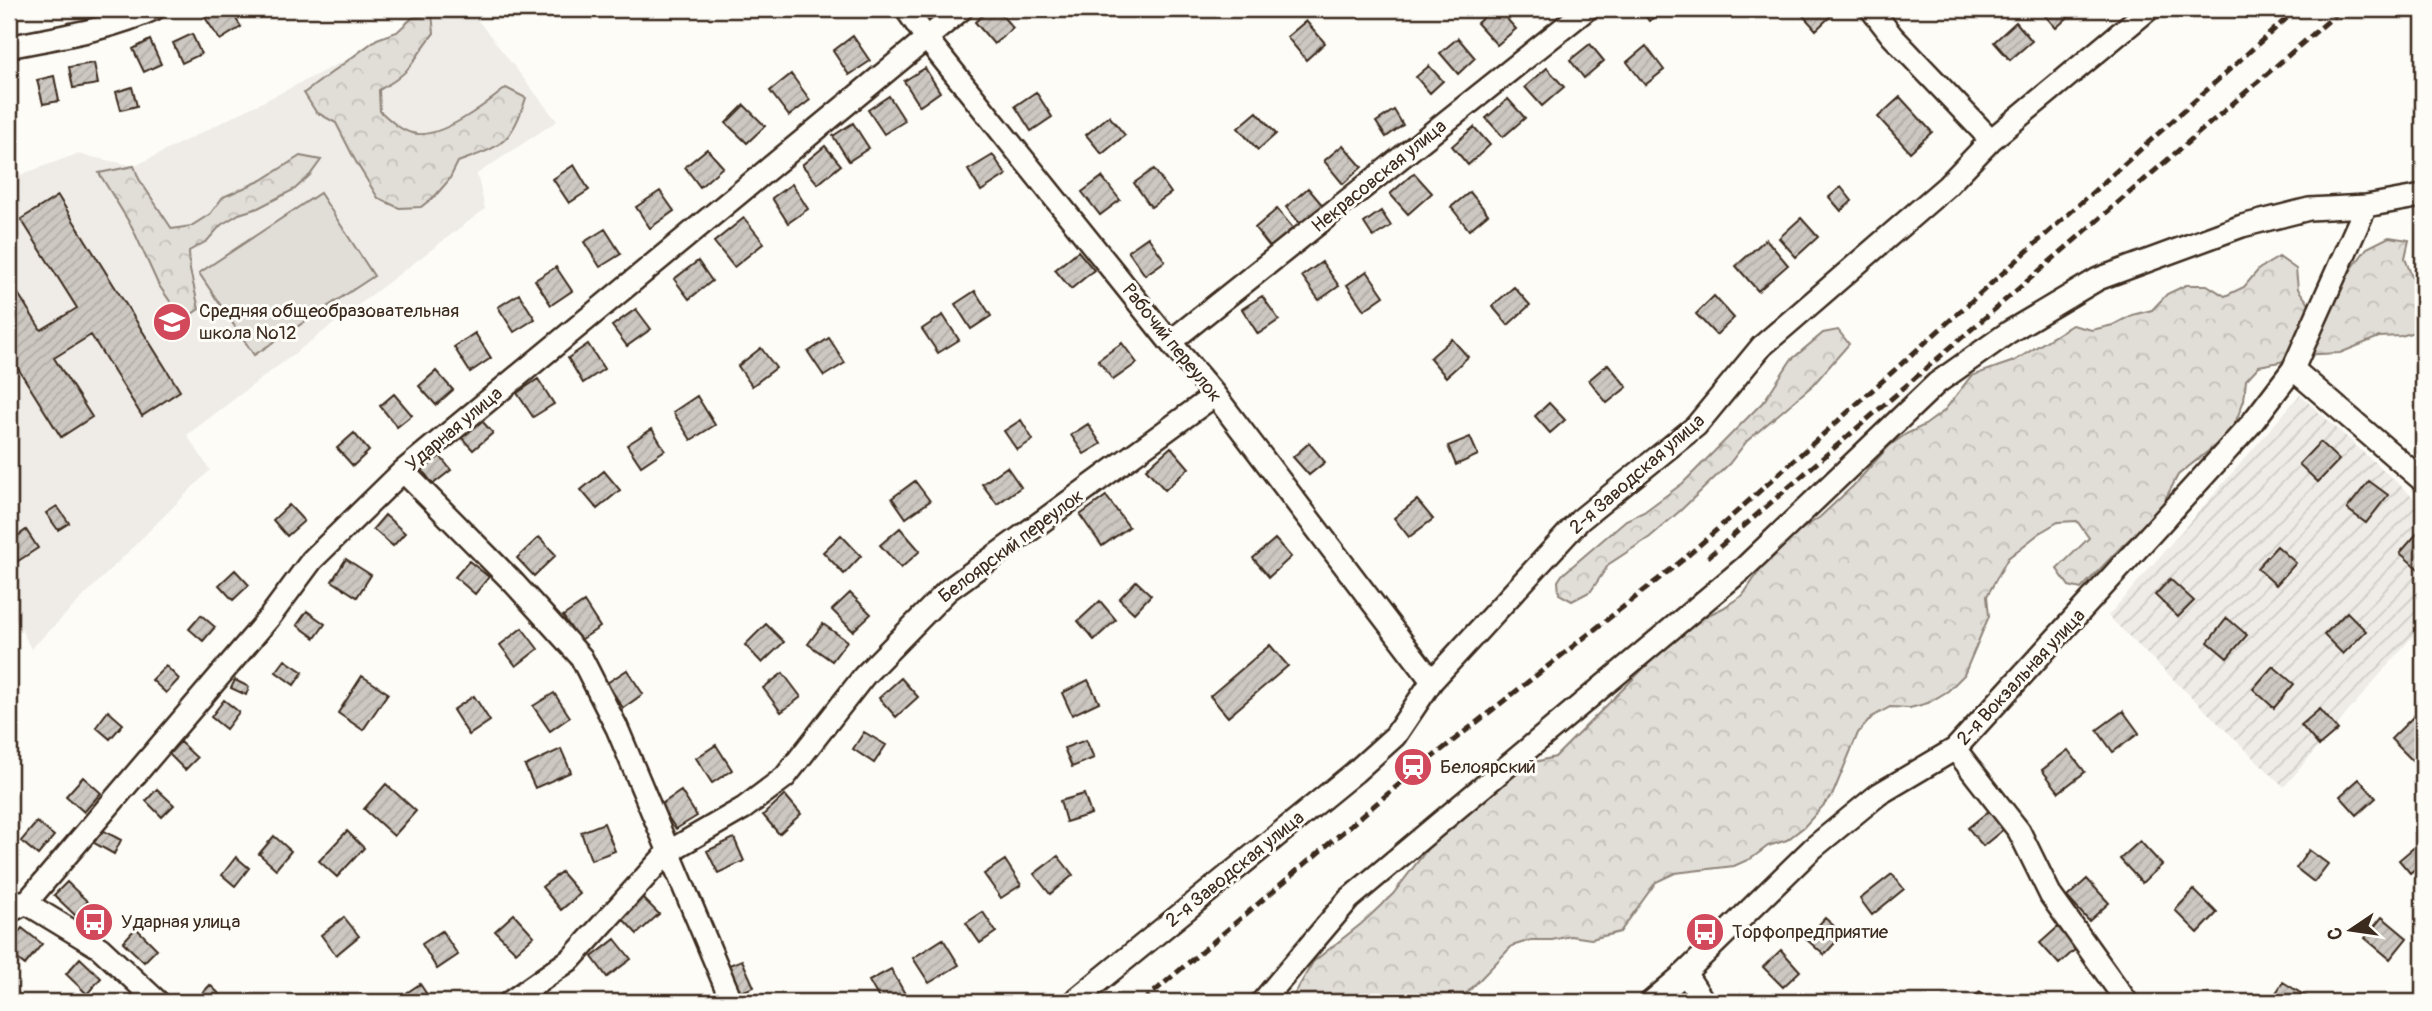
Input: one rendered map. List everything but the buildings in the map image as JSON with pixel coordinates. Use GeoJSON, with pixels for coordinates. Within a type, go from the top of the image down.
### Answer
{"type":"FeatureCollection","features":[{"type":"Feature","properties":{"kind":"street"},"geometry":{"type":"LineString","coordinates":[[9,47],[65,36],[137,17],[154,9]]}},
{"type":"Feature","properties":{"kind":"street","name":"Рабочий переулок"},"geometry":{"type":"LineString","coordinates":[[906,9],[927,39],[1280,479],[1432,681]]}},
{"type":"Feature","properties":{"kind":"street","name":"Ударная улица"},"geometry":{"type":"LineString","coordinates":[[15,905],[269,618],[312,560],[403,471],[962,9]]}},
{"type":"Feature","properties":{"kind":"street","name":"Некрасовская улица"},"geometry":{"type":"LineString","coordinates":[[1170,342],[1587,9]]}},
{"type":"Feature","properties":{"kind":"street"},"geometry":{"type":"LineString","coordinates":[[1871,9],[1892,37],[1991,140]]}},
{"type":"Feature","properties":{"kind":"street","name":"2-я Заводская улица"},"geometry":{"type":"LineString","coordinates":[[1073,1002],[1356,772],[1395,736],[1432,681],[1580,520],[1696,426],[1762,346],[1947,186],[1991,140],[2149,9]]}},
{"type":"Feature","properties":{"kind":"street"},"geometry":{"type":"LineString","coordinates":[[1262,1002],[1349,899],[1745,567],[1937,383],[2009,332],[2098,279],[2242,226],[2309,209],[2366,206],[2422,196]]}},
{"type":"Feature","properties":{"kind":"street","name":"2-я Вокзальная улица"},"geometry":{"type":"LineString","coordinates":[[1651,1002],[1685,973],[1813,848],[1879,794],[1955,749],[2251,424],[2293,369],[2366,206]]}},
{"type":"Feature","properties":{"kind":"street"},"geometry":{"type":"LineString","coordinates":[[2293,369],[2423,481]]}},
{"type":"Feature","properties":{"kind":"street","name":"Белоярский переулок"},"geometry":{"type":"LineString","coordinates":[[510,1002],[571,959],[668,852],[744,808],[785,777],[864,676],[948,590],[1214,395]]}},
{"type":"Feature","properties":{"kind":"street"},"geometry":{"type":"LineString","coordinates":[[403,471],[513,582],[581,657],[617,728],[732,1002]]}},
{"type":"Feature","properties":{"kind":"street"},"geometry":{"type":"LineString","coordinates":[[1955,749],[2019,831],[2050,896],[2127,1002]]}},
{"type":"Feature","properties":{"kind":"street"},"geometry":{"type":"LineString","coordinates":[[15,905],[100,948],[158,1002]]}},
{"type":"Feature","properties":{"kind":"street"},"geometry":{"type":"LineString","coordinates":[[1685,973],[1704,1002]]}},
{"type":"Feature","properties":{"kind":"shaded area","name":"Средняя общеобразовательная школа №12"},"geometry":{"type":"Polygon","coordinates":[[[447,9],[469,9],[557,121],[477,174],[485,209],[187,435],[210,470],[31,649],[9,605],[9,179],[77,154],[135,166],[447,9]]]}},
{"type":"Feature","properties":{"kind":"shaded area"},"geometry":{"type":"Polygon","coordinates":[[[2300,395],[2423,506],[2423,624],[2284,787],[2108,616],[2300,395]]]}},
{"type":"Feature","properties":{"kind":"green space"},"geometry":{"type":"Polygon","coordinates":[[[432,14],[434,33],[408,69],[379,90],[380,111],[408,132],[423,134],[435,132],[462,120],[506,88],[526,98],[515,126],[502,142],[458,162],[449,180],[421,207],[399,208],[378,198],[336,123],[316,112],[304,93],[377,39],[397,32],[412,18],[432,14]]]}},
{"type":"Feature","properties":{"kind":"green space"},"geometry":{"type":"Polygon","coordinates":[[[300,156],[321,160],[295,189],[258,208],[239,214],[221,225],[207,241],[189,251],[190,270],[199,309],[183,320],[158,284],[132,227],[99,173],[134,166],[139,179],[172,229],[191,226],[210,214],[223,197],[262,180],[300,156]]]}},
{"type":"Feature","properties":{"kind":"green space"},"geometry":{"type":"Polygon","coordinates":[[[320,193],[374,276],[254,355],[199,273],[320,193]]]}},
{"type":"Feature","properties":{"kind":"green space"},"geometry":{"type":"Polygon","coordinates":[[[2389,237],[2409,240],[2405,258],[2412,277],[2423,293],[2421,330],[2401,336],[2379,337],[2340,353],[2299,355],[2259,366],[2246,380],[2244,400],[2236,421],[2225,438],[2178,475],[2157,515],[2124,544],[2081,589],[2069,586],[2057,569],[2089,538],[2077,521],[2058,522],[2008,558],[1987,596],[1989,616],[1964,675],[1948,691],[1928,703],[1910,708],[1890,707],[1872,717],[1858,733],[1832,796],[1804,827],[1787,840],[1768,846],[1752,858],[1734,866],[1675,873],[1656,882],[1620,932],[1591,939],[1571,936],[1531,940],[1512,946],[1468,992],[1452,1002],[1290,1002],[1313,962],[1361,924],[1393,894],[1435,839],[1516,772],[1535,762],[1555,757],[1687,625],[1743,595],[1770,555],[1784,541],[1820,517],[1889,446],[1944,411],[1971,376],[2014,361],[2072,325],[2092,330],[2152,310],[2167,294],[2186,285],[2207,285],[2225,296],[2244,287],[2259,269],[2279,257],[2296,269],[2298,289],[2309,304],[2327,296],[2339,286],[2367,248],[2389,237]]]}},
{"type":"Feature","properties":{"kind":"green space"},"geometry":{"type":"Polygon","coordinates":[[[1838,330],[1849,344],[1813,385],[1747,441],[1729,464],[1681,510],[1650,537],[1609,564],[1591,591],[1572,601],[1559,594],[1558,581],[1562,575],[1626,520],[1644,512],[1683,483],[1764,401],[1791,360],[1823,333],[1838,330]]]}},
{"type":"Feature","properties":{"kind":"railway"},"geometry":{"type":"LineString","coordinates":[[1142,1002],[1416,770],[1684,559],[2297,9]]}},
{"type":"Feature","properties":{"kind":"railway"},"geometry":{"type":"LineString","coordinates":[[1708,557],[2342,9]]}},
{"type":"Feature","properties":{"kind":"place","name":"Средняя общеобразовательная школа №12"},"geometry":{"type":"Point","coordinates":[172,322]}},
{"type":"Feature","properties":{"kind":"place","name":"Белоярский"},"geometry":{"type":"Point","coordinates":[1413,767]}},
{"type":"Feature","properties":{"kind":"place","name":"Ударная улица"},"geometry":{"type":"Point","coordinates":[94,922]}},
{"type":"Feature","properties":{"kind":"place","name":"Торфопредприятие"},"geometry":{"type":"Point","coordinates":[1705,932]}}]}
